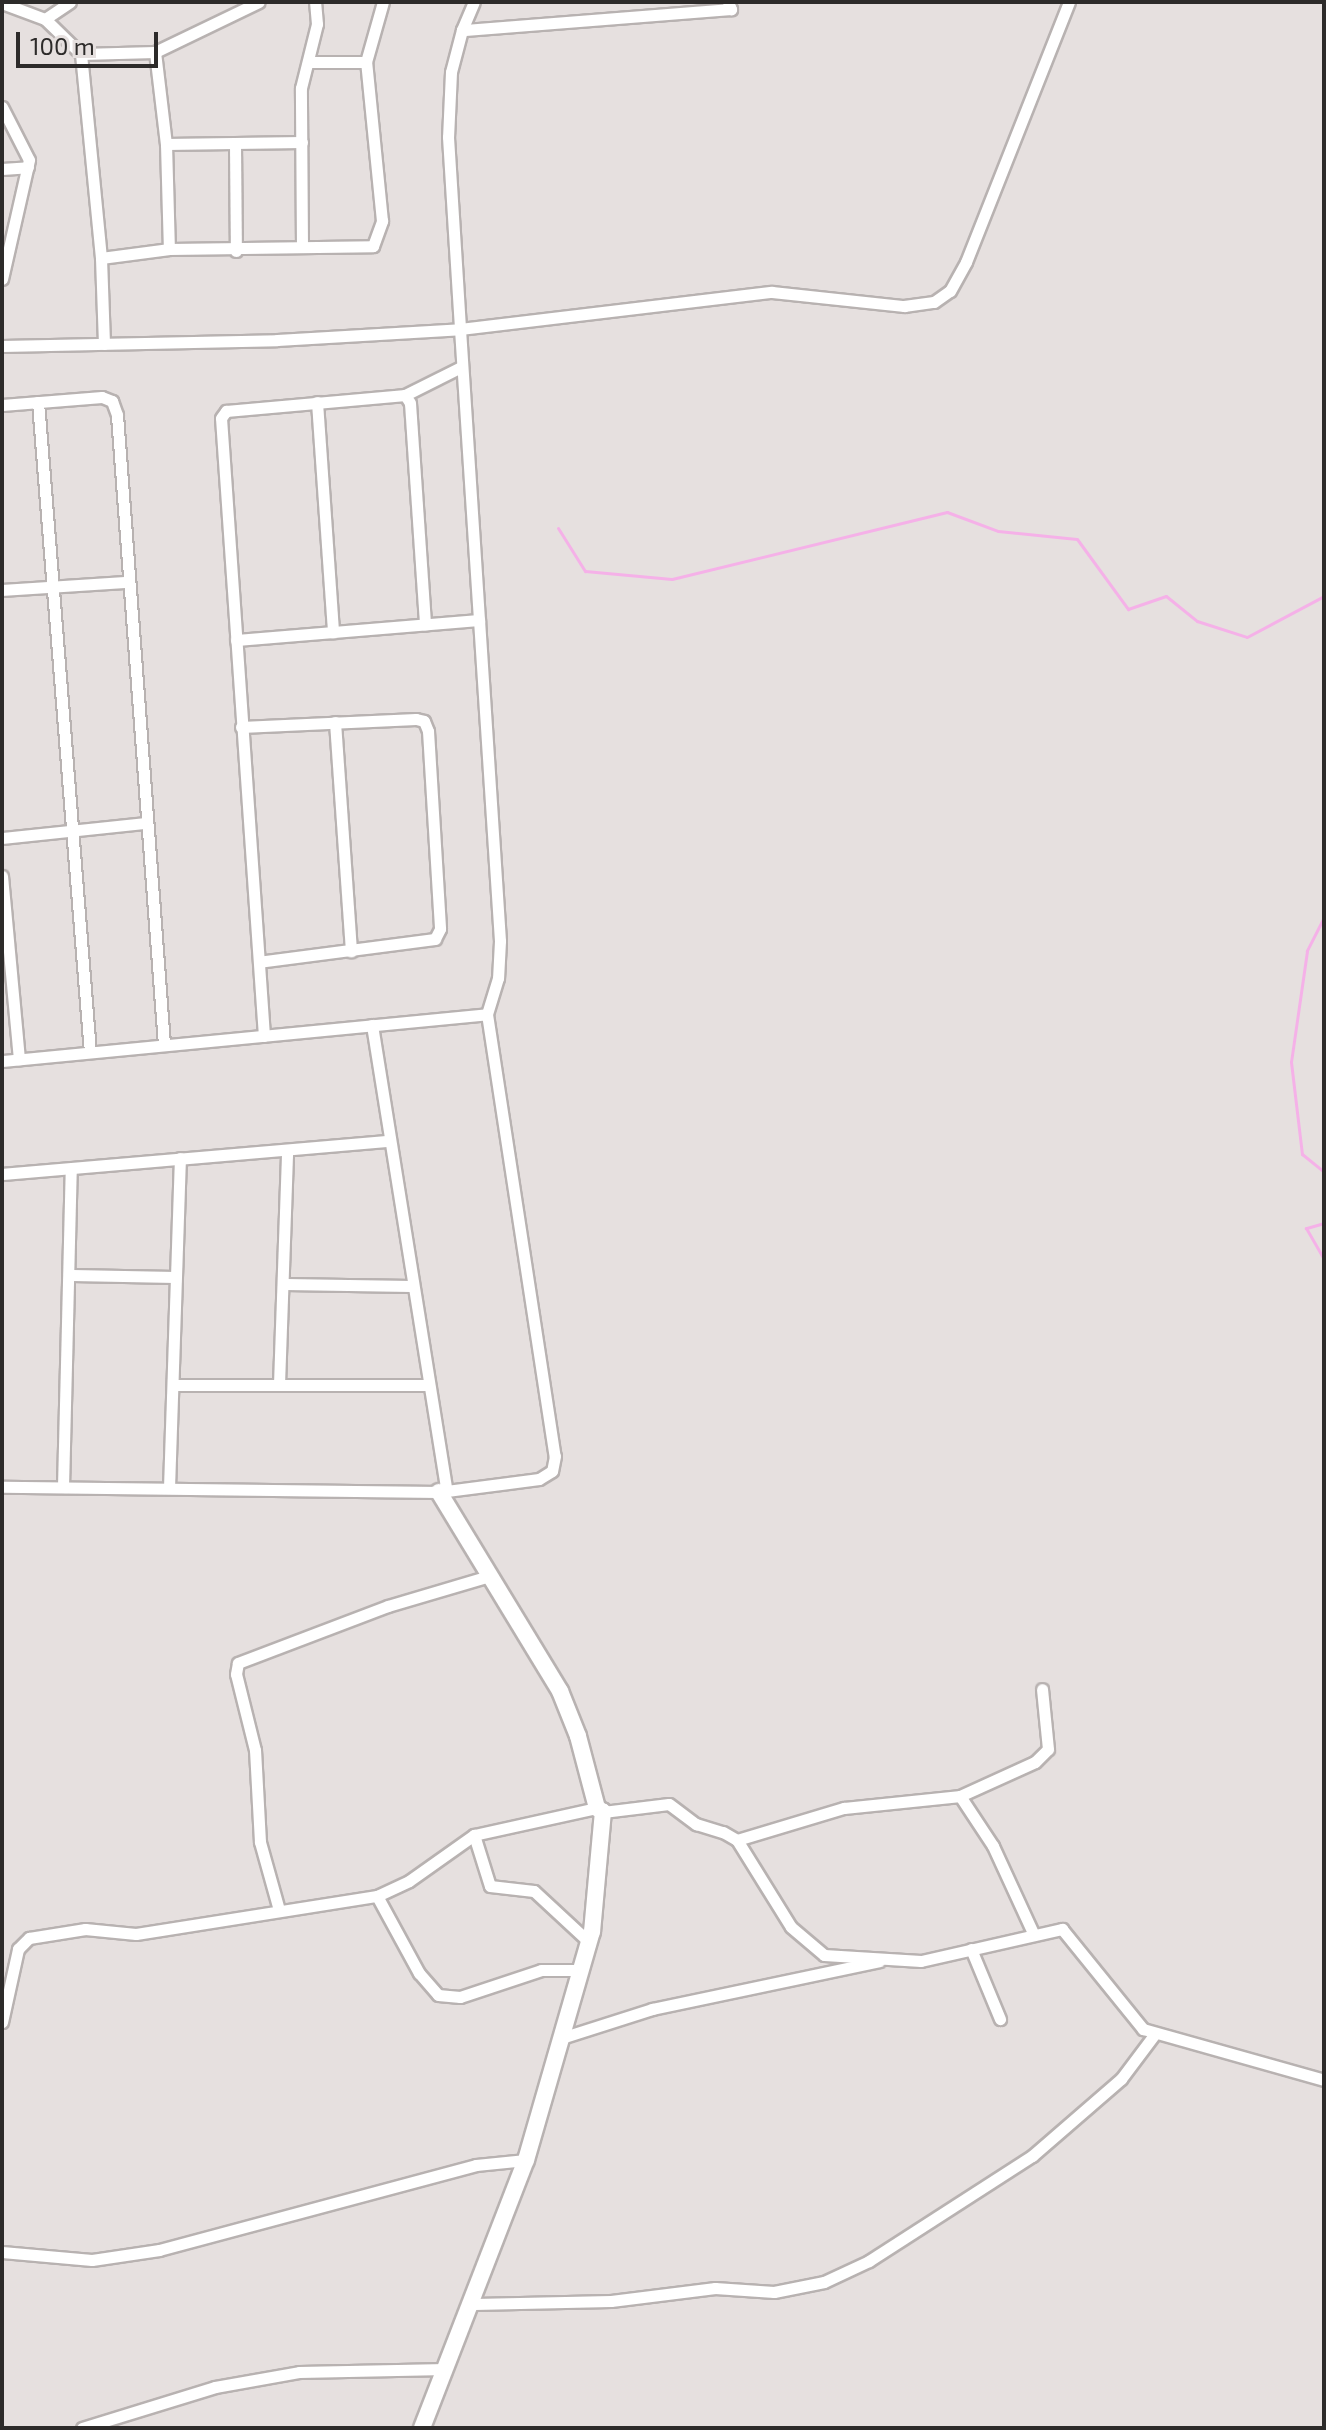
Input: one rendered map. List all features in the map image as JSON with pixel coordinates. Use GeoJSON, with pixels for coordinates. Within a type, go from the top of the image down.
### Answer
{"type":"FeatureCollection","features":[{"type":"Feature","properties":{"kind":"street"},"geometry":{"type":"LineString","coordinates":[[45,19],[70,2]]}},
{"type":"Feature","properties":{"kind":"street"},"geometry":{"type":"LineString","coordinates":[[81,54],[155,52],[259,2]]}},
{"type":"Feature","properties":{"kind":"street"},"geometry":{"type":"LineString","coordinates":[[302,246],[301,88],[317,24],[315,2]]}},
{"type":"Feature","properties":{"kind":"street"},"geometry":{"type":"LineString","coordinates":[[101,258],[169,249],[236,251],[302,246],[373,246],[378,240],[382,221],[377,143],[366,62],[383,2]]}},
{"type":"Feature","properties":{"kind":"street"},"geometry":{"type":"LineString","coordinates":[[2,1487],[443,1490],[539,1479],[552,1471],[555,1456],[487,1014],[498,978],[500,941],[448,137],[451,72],[462,30],[474,2]]}},
{"type":"Feature","properties":{"kind":"street"},"geometry":{"type":"LineString","coordinates":[[462,30],[731,9],[728,2]]}},
{"type":"Feature","properties":{"kind":"street"},"geometry":{"type":"LineString","coordinates":[[2,346],[460,329],[772,292],[904,306],[934,302],[950,291],[966,262],[1069,2]]}},
{"type":"Feature","properties":{"kind":"street"},"geometry":{"type":"LineString","coordinates":[[2,3],[45,19],[81,54],[101,258],[104,344]]}},
{"type":"Feature","properties":{"kind":"street"},"geometry":{"type":"LineString","coordinates":[[155,52],[166,144],[169,249]]}},
{"type":"Feature","properties":{"kind":"street"},"geometry":{"type":"LineString","coordinates":[[308,62],[366,62]]}},
{"type":"Feature","properties":{"kind":"street"},"geometry":{"type":"LineString","coordinates":[[2,107],[27,150],[28,167],[2,279]]}},
{"type":"Feature","properties":{"kind":"street"},"geometry":{"type":"LineString","coordinates":[[166,144],[302,142]]}},
{"type":"Feature","properties":{"kind":"street"},"geometry":{"type":"LineString","coordinates":[[235,145],[236,251]]}},
{"type":"Feature","properties":{"kind":"street"},"geometry":{"type":"LineString","coordinates":[[2,169],[28,167]]}},
{"type":"Feature","properties":{"kind":"street"},"geometry":{"type":"LineString","coordinates":[[264,1036],[221,418],[234,409],[405,395],[461,367]]}},
{"type":"Feature","properties":{"kind":"street"},"geometry":{"type":"LineString","coordinates":[[405,395],[410,403],[425,624]]}},
{"type":"Feature","properties":{"kind":"street"},"geometry":{"type":"LineString","coordinates":[[2,405],[102,397],[112,401],[164,1045]]}},
{"type":"Feature","properties":{"kind":"street"},"geometry":{"type":"LineString","coordinates":[[38,402],[90,1052]]}},
{"type":"Feature","properties":{"kind":"street"},"geometry":{"type":"LineString","coordinates":[[317,402],[333,632]]}},
{"type":"Feature","properties":{"kind":"street"},"geometry":{"type":"LineString","coordinates":[[2,590],[127,582]]}},
{"type":"Feature","properties":{"kind":"street"},"geometry":{"type":"LineString","coordinates":[[236,640],[479,620]]}},
{"type":"Feature","properties":{"kind":"street"},"geometry":{"type":"LineString","coordinates":[[241,727],[416,719],[424,721],[428,731],[440,929],[435,939],[425,943],[259,962]]}},
{"type":"Feature","properties":{"kind":"street"},"geometry":{"type":"LineString","coordinates":[[335,722],[351,951]]}},
{"type":"Feature","properties":{"kind":"street"},"geometry":{"type":"LineString","coordinates":[[2,838],[145,823]]}},
{"type":"Feature","properties":{"kind":"street"},"geometry":{"type":"LineString","coordinates":[[2,876],[7,983],[19,1059]]}},
{"type":"Feature","properties":{"kind":"street"},"geometry":{"type":"LineString","coordinates":[[2,1061],[487,1014]]}},
{"type":"Feature","properties":{"kind":"street"},"geometry":{"type":"LineString","coordinates":[[372,1025],[387,1141],[429,1385],[443,1490],[489,1576],[560,1691],[578,1736],[600,1810],[589,1942],[581,1970],[526,2160],[474,2304],[422,2428]]}},
{"type":"Feature","properties":{"kind":"street"},"geometry":{"type":"LineString","coordinates":[[2,1174],[387,1141]]}},
{"type":"Feature","properties":{"kind":"street"},"geometry":{"type":"LineString","coordinates":[[279,1384],[285,1284],[287,1151]]}},
{"type":"Feature","properties":{"kind":"street"},"geometry":{"type":"LineString","coordinates":[[169,1488],[180,1158]]}},
{"type":"Feature","properties":{"kind":"street"},"geometry":{"type":"LineString","coordinates":[[63,1487],[72,1275],[71,1169]]}},
{"type":"Feature","properties":{"kind":"street"},"geometry":{"type":"LineString","coordinates":[[72,1275],[175,1277]]}},
{"type":"Feature","properties":{"kind":"street"},"geometry":{"type":"LineString","coordinates":[[285,1284],[411,1286]]}},
{"type":"Feature","properties":{"kind":"street"},"geometry":{"type":"LineString","coordinates":[[174,1385],[429,1385]]}},
{"type":"Feature","properties":{"kind":"street"},"geometry":{"type":"LineString","coordinates":[[279,1910],[260,1842],[255,1750],[236,1674],[238,1663],[388,1606],[489,1576]]}},
{"type":"Feature","properties":{"kind":"street"},"geometry":{"type":"LineString","coordinates":[[2,2022],[18,1949],[29,1938],[85,1929],[136,1934],[377,1896],[409,1881],[474,1835],[600,1810],[669,1804],[696,1824],[737,1840],[844,1808],[960,1796],[1045,1756],[1042,1689]]}},
{"type":"Feature","properties":{"kind":"street"},"geometry":{"type":"LineString","coordinates":[[960,1796],[993,1846],[1034,1935]]}},
{"type":"Feature","properties":{"kind":"street"},"geometry":{"type":"LineString","coordinates":[[474,1835],[490,1886],[534,1891],[589,1942]]}},
{"type":"Feature","properties":{"kind":"street"},"geometry":{"type":"LineString","coordinates":[[737,1840],[777,1908],[824,1955],[921,1961],[1062,1929],[1132,2021],[1154,2035],[1324,2080]]}},
{"type":"Feature","properties":{"kind":"street"},"geometry":{"type":"LineString","coordinates":[[377,1896],[419,1973],[438,1995],[460,1997],[541,1970],[581,1970]]}},
{"type":"Feature","properties":{"kind":"street"},"geometry":{"type":"LineString","coordinates":[[971,1949],[1000,2019]]}},
{"type":"Feature","properties":{"kind":"street"},"geometry":{"type":"LineString","coordinates":[[561,2038],[652,2009],[889,1959]]}},
{"type":"Feature","properties":{"kind":"street"},"geometry":{"type":"LineString","coordinates":[[474,2304],[611,2301],[715,2288],[774,2292],[824,2282],[869,2261],[1032,2156],[1121,2079],[1154,2035]]}},
{"type":"Feature","properties":{"kind":"street"},"geometry":{"type":"LineString","coordinates":[[2,2252],[92,2260],[159,2250],[476,2165],[526,2160]]}},
{"type":"Feature","properties":{"kind":"street"},"geometry":{"type":"LineString","coordinates":[[82,2428],[215,2387],[299,2372],[446,2369]]}},
{"type":"Feature","properties":{"kind":"waterway"},"geometry":{"type":"LineString","coordinates":[[558,528],[585,571],[672,579],[947,512],[998,531],[1077,539],[1128,609],[1166,596],[1197,621],[1247,637],[1324,596]]}},
{"type":"Feature","properties":{"kind":"waterway"},"geometry":{"type":"LineString","coordinates":[[1324,917],[1307,951],[1291,1062],[1302,1154],[1324,1172]]}},
{"type":"Feature","properties":{"kind":"waterway"},"geometry":{"type":"LineString","coordinates":[[1324,1223],[1306,1228],[1324,1259]]}}]}
